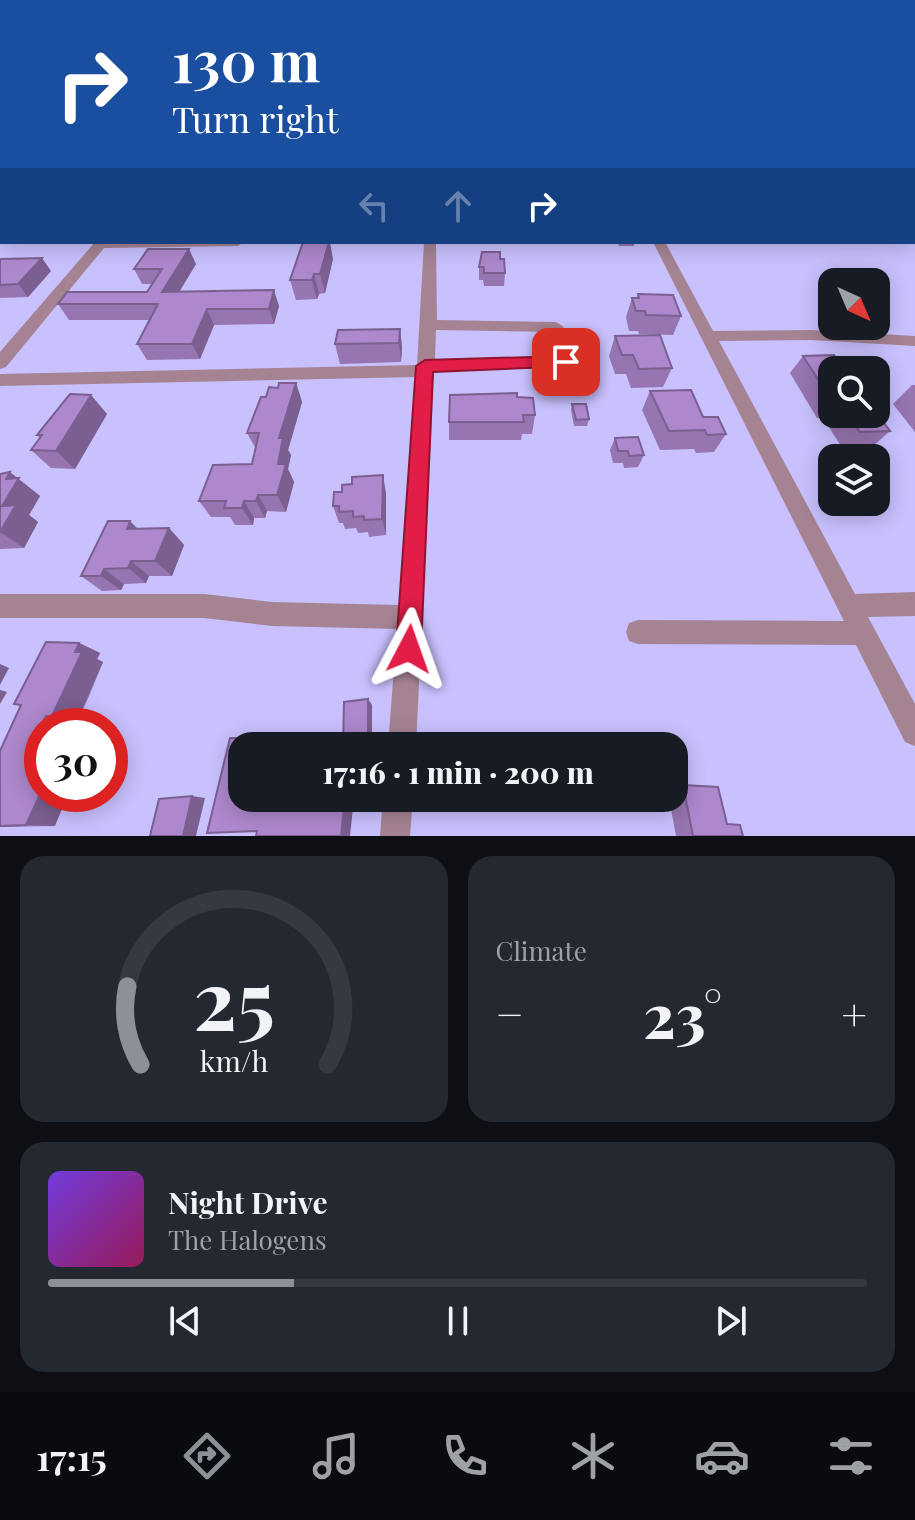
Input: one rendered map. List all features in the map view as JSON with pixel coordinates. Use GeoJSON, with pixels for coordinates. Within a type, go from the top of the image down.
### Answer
{"type":"FeatureCollection","features":[{"type":"Feature","properties":{"kind":"street"},"geometry":{"type":"LineString","coordinates":[[0,363],[100,244]]}},
{"type":"Feature","properties":{"kind":"street"},"geometry":{"type":"LineString","coordinates":[[403,732],[429,325],[430,244]]}},
{"type":"Feature","properties":{"kind":"street"},"geometry":{"type":"LineString","coordinates":[[660,244],[915,732]]}},
{"type":"Feature","properties":{"kind":"street"},"geometry":{"type":"LineString","coordinates":[[429,325],[556,327]]}},
{"type":"Feature","properties":{"kind":"street"},"geometry":{"type":"LineString","coordinates":[[707,336],[811,335],[915,341]]}},
{"type":"Feature","properties":{"kind":"street"},"geometry":{"type":"LineString","coordinates":[[0,380],[566,362]]}},
{"type":"Feature","properties":{"kind":"street"},"geometry":{"type":"LineString","coordinates":[[847,606],[915,604]]}},
{"type":"Feature","properties":{"kind":"street"},"geometry":{"type":"LineString","coordinates":[[0,606],[204,606],[272,614],[411,617]]}},
{"type":"Feature","properties":{"kind":"street"},"geometry":{"type":"LineString","coordinates":[[638,632],[862,633]]}},
{"type":"Feature","properties":{"kind":"street"},"geometry":{"type":"LineString","coordinates":[[395,836],[397,812]]}},
{"type":"Feature","properties":{"kind":"building"},"geometry":{"type":"Polygon","coordinates":[[[302,244],[328,244],[320,274],[314,274],[312,280],[290,280],[302,244]]]}},
{"type":"Feature","properties":{"kind":"building"},"geometry":{"type":"Polygon","coordinates":[[[148,249],[189,249],[162,292],[274,290],[269,309],[207,309],[192,344],[137,344],[158,304],[58,304],[67,292],[147,292],[162,269],[134,269],[148,249]]]}},
{"type":"Feature","properties":{"kind":"building"},"geometry":{"type":"Polygon","coordinates":[[[482,252],[500,252],[505,273],[484,273],[484,267],[479,267],[482,252]]]}},
{"type":"Feature","properties":{"kind":"building"},"geometry":{"type":"Polygon","coordinates":[[[42,258],[18,284],[0,285],[1,259],[42,258]]]}},
{"type":"Feature","properties":{"kind":"building"},"geometry":{"type":"Polygon","coordinates":[[[638,294],[673,295],[681,316],[646,315],[645,311],[636,311],[632,298],[639,298],[638,294]]]}},
{"type":"Feature","properties":{"kind":"building"},"geometry":{"type":"Polygon","coordinates":[[[400,329],[399,343],[335,344],[338,330],[400,329]]]}},
{"type":"Feature","properties":{"kind":"building"},"geometry":{"type":"Polygon","coordinates":[[[660,335],[672,368],[639,369],[633,355],[622,355],[615,336],[660,335]]]}},
{"type":"Feature","properties":{"kind":"building"},"geometry":{"type":"Polygon","coordinates":[[[834,355],[835,356],[818,356],[818,379],[803,356],[834,355]]]}},
{"type":"Feature","properties":{"kind":"building"},"geometry":{"type":"Polygon","coordinates":[[[279,383],[296,383],[279,438],[283,438],[278,464],[286,464],[277,495],[258,495],[256,501],[244,501],[242,508],[224,508],[226,501],[199,501],[213,465],[252,464],[259,433],[247,433],[261,397],[266,397],[269,387],[278,388],[279,383]]]}},
{"type":"Feature","properties":{"kind":"building"},"geometry":{"type":"Polygon","coordinates":[[[691,390],[703,417],[718,417],[726,434],[707,435],[705,430],[669,431],[650,391],[691,390]]]}},
{"type":"Feature","properties":{"kind":"building"},"geometry":{"type":"Polygon","coordinates":[[[517,393],[517,397],[533,398],[535,415],[523,415],[524,422],[449,422],[450,395],[517,393]]]}},
{"type":"Feature","properties":{"kind":"building"},"geometry":{"type":"Polygon","coordinates":[[[70,394],[91,395],[56,451],[31,450],[42,435],[37,435],[70,394]]]}},
{"type":"Feature","properties":{"kind":"building"},"geometry":{"type":"Polygon","coordinates":[[[572,404],[586,404],[589,419],[576,420],[572,404]]]}},
{"type":"Feature","properties":{"kind":"building"},"geometry":{"type":"Polygon","coordinates":[[[857,428],[888,428],[890,431],[860,432],[857,428]]]}},
{"type":"Feature","properties":{"kind":"building"},"geometry":{"type":"Polygon","coordinates":[[[638,437],[644,455],[629,456],[628,451],[618,451],[615,438],[638,437]]]}},
{"type":"Feature","properties":{"kind":"building"},"geometry":{"type":"Polygon","coordinates":[[[10,472],[6,479],[19,478],[2,506],[16,505],[0,532],[0,474],[10,472]]]}},
{"type":"Feature","properties":{"kind":"building"},"geometry":{"type":"Polygon","coordinates":[[[383,475],[382,519],[364,520],[364,516],[353,517],[353,511],[339,512],[339,506],[333,506],[334,492],[342,492],[342,485],[352,484],[352,477],[383,475]]]}},
{"type":"Feature","properties":{"kind":"building"},"geometry":{"type":"Polygon","coordinates":[[[108,521],[130,521],[127,529],[169,528],[155,561],[131,561],[128,568],[104,569],[101,576],[81,576],[108,521]]]}},
{"type":"Feature","properties":{"kind":"building"},"geometry":{"type":"Polygon","coordinates":[[[46,642],[79,643],[75,652],[82,652],[56,708],[24,708],[24,812],[32,812],[26,825],[0,826],[0,751],[21,705],[14,704],[46,642]]]}},
{"type":"Feature","properties":{"kind":"building"},"geometry":{"type":"Polygon","coordinates":[[[368,699],[368,732],[343,732],[344,702],[368,699]]]}},
{"type":"Feature","properties":{"kind":"building"},"geometry":{"type":"Polygon","coordinates":[[[228,746],[228,812],[344,812],[341,836],[256,836],[257,831],[207,833],[228,746]]]}},
{"type":"Feature","properties":{"kind":"building"},"geometry":{"type":"Polygon","coordinates":[[[688,785],[718,787],[727,824],[740,825],[743,836],[693,836],[688,810],[688,785]]]}},
{"type":"Feature","properties":{"kind":"building"},"geometry":{"type":"Polygon","coordinates":[[[192,796],[183,836],[150,836],[159,799],[192,796]]]}},
{"type":"Feature","properties":{"kind":"route"},"geometry":{"type":"LineString","coordinates":[[409,649],[425,366],[566,362]]}}]}
